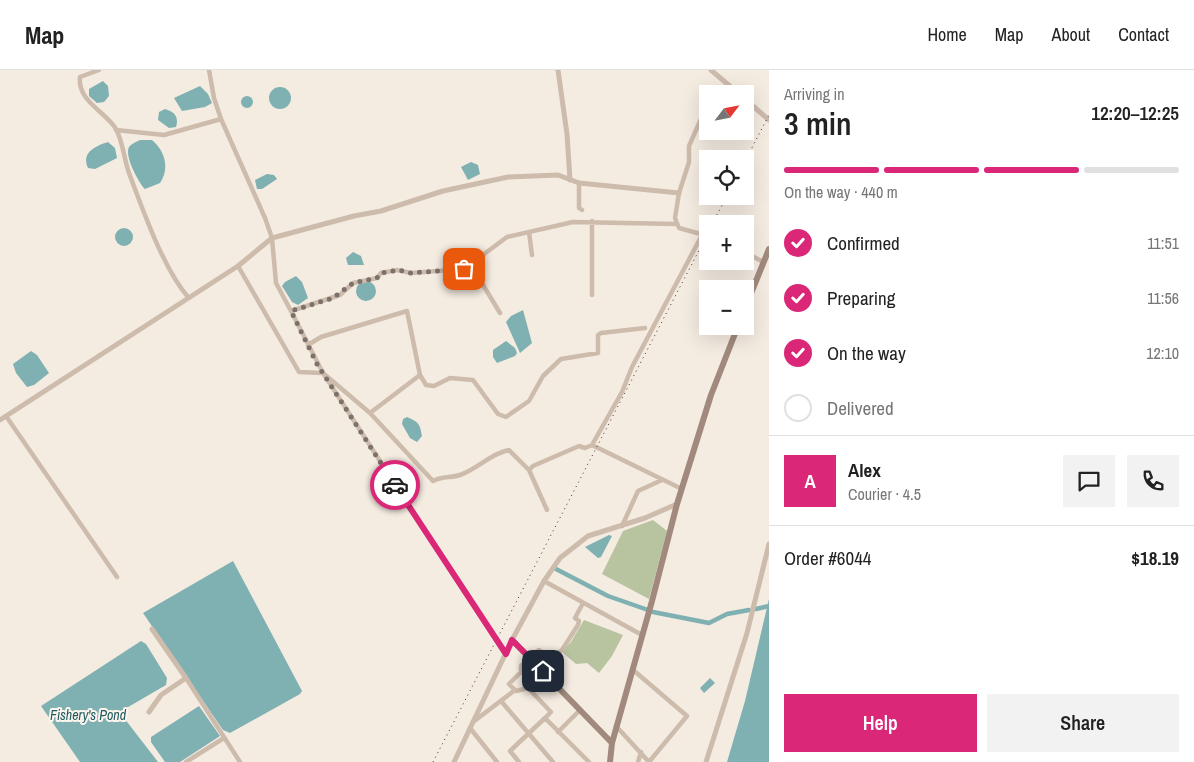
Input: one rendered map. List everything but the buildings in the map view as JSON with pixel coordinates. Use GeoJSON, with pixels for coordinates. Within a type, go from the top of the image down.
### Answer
{"type":"FeatureCollection","features":[{"type":"Feature","properties":{"kind":"main road"},"geometry":{"type":"LineString","coordinates":[[754,285],[769,249]]}},
{"type":"Feature","properties":{"kind":"main road"},"geometry":{"type":"LineString","coordinates":[[610,762],[616,726],[677,504],[710,396],[734,335]]}},
{"type":"Feature","properties":{"kind":"main road"},"geometry":{"type":"LineString","coordinates":[[512,640],[612,742]]}},
{"type":"Feature","properties":{"kind":"street"},"geometry":{"type":"LineString","coordinates":[[99,70],[85,73],[79,80],[92,106],[116,130],[129,172],[164,260],[188,297]]}},
{"type":"Feature","properties":{"kind":"street"},"geometry":{"type":"LineString","coordinates":[[209,70],[214,98],[259,202],[272,238],[276,283],[323,373],[506,654]]}},
{"type":"Feature","properties":{"kind":"street"},"geometry":{"type":"LineString","coordinates":[[558,70],[567,134],[570,180]]}},
{"type":"Feature","properties":{"kind":"street"},"geometry":{"type":"LineString","coordinates":[[711,70],[729,85]]}},
{"type":"Feature","properties":{"kind":"street"},"geometry":{"type":"LineString","coordinates":[[754,107],[769,120]]}},
{"type":"Feature","properties":{"kind":"street"},"geometry":{"type":"LineString","coordinates":[[116,130],[164,135],[222,119]]}},
{"type":"Feature","properties":{"kind":"street"},"geometry":{"type":"LineString","coordinates":[[676,224],[679,192],[688,162],[689,146],[699,124]]}},
{"type":"Feature","properties":{"kind":"street"},"geometry":{"type":"LineString","coordinates":[[0,420],[238,266],[272,238],[354,216],[381,211],[443,191],[498,178],[558,175],[579,183],[679,192]]}},
{"type":"Feature","properties":{"kind":"street"},"geometry":{"type":"LineString","coordinates":[[579,183],[579,208],[582,210]]}},
{"type":"Feature","properties":{"kind":"street"},"geometry":{"type":"LineString","coordinates":[[592,221],[592,295]]}},
{"type":"Feature","properties":{"kind":"street"},"geometry":{"type":"LineString","coordinates":[[291,311],[333,298],[353,283],[377,278],[381,273],[398,270],[411,273],[464,269],[507,237],[573,222],[676,224],[679,228],[699,233]]}},
{"type":"Feature","properties":{"kind":"street"},"geometry":{"type":"LineString","coordinates":[[529,232],[532,255]]}},
{"type":"Feature","properties":{"kind":"street"},"geometry":{"type":"LineString","coordinates":[[529,470],[533,466],[576,447],[585,448],[592,445],[622,392],[635,361],[699,246]]}},
{"type":"Feature","properties":{"kind":"street"},"geometry":{"type":"LineString","coordinates":[[754,257],[763,262]]}},
{"type":"Feature","properties":{"kind":"street"},"geometry":{"type":"LineString","coordinates":[[471,265],[500,313]]}},
{"type":"Feature","properties":{"kind":"street"},"geometry":{"type":"LineString","coordinates":[[238,266],[299,372],[323,373],[370,413],[434,481],[441,477],[460,475],[498,453],[509,450],[529,470],[546,510]]}},
{"type":"Feature","properties":{"kind":"street"},"geometry":{"type":"LineString","coordinates":[[308,345],[321,337],[407,311],[420,375],[426,385],[434,386],[450,378],[473,380],[498,414],[506,417],[530,401],[543,376],[561,359],[598,353],[600,347],[598,335],[601,333],[645,328]]}},
{"type":"Feature","properties":{"kind":"street"},"geometry":{"type":"LineString","coordinates":[[370,413],[420,375]]}},
{"type":"Feature","properties":{"kind":"street"},"geometry":{"type":"LineString","coordinates":[[6,416],[117,577]]}},
{"type":"Feature","properties":{"kind":"street"},"geometry":{"type":"LineString","coordinates":[[592,445],[682,489]]}},
{"type":"Feature","properties":{"kind":"street"},"geometry":{"type":"LineString","coordinates":[[622,526],[638,492],[662,480]]}},
{"type":"Feature","properties":{"kind":"street"},"geometry":{"type":"LineString","coordinates":[[454,762],[512,640],[544,580],[560,558],[588,536],[622,526],[677,504]]}},
{"type":"Feature","properties":{"kind":"street"},"geometry":{"type":"LineString","coordinates":[[706,762],[747,633],[769,544]]}},
{"type":"Feature","properties":{"kind":"street"},"geometry":{"type":"LineString","coordinates":[[544,580],[642,635]]}},
{"type":"Feature","properties":{"kind":"street"},"geometry":{"type":"LineString","coordinates":[[515,690],[509,684],[521,672],[521,666],[539,650],[550,658],[562,650],[578,625],[579,620],[576,618],[583,603]]}},
{"type":"Feature","properties":{"kind":"street"},"geometry":{"type":"LineString","coordinates":[[152,629],[240,762]]}},
{"type":"Feature","properties":{"kind":"street"},"geometry":{"type":"LineString","coordinates":[[616,726],[649,762],[687,716],[632,668]]}},
{"type":"Feature","properties":{"kind":"street"},"geometry":{"type":"LineString","coordinates":[[149,712],[161,695],[186,678]]}},
{"type":"Feature","properties":{"kind":"street"},"geometry":{"type":"LineString","coordinates":[[471,725],[515,690],[528,688],[551,712],[510,751],[518,762]]}},
{"type":"Feature","properties":{"kind":"street"},"geometry":{"type":"LineString","coordinates":[[501,701],[553,762]]}},
{"type":"Feature","properties":{"kind":"street"},"geometry":{"type":"LineString","coordinates":[[558,732],[580,710]]}},
{"type":"Feature","properties":{"kind":"street"},"geometry":{"type":"LineString","coordinates":[[545,718],[589,762]]}},
{"type":"Feature","properties":{"kind":"street"},"geometry":{"type":"LineString","coordinates":[[471,725],[497,762]]}},
{"type":"Feature","properties":{"kind":"street"},"geometry":{"type":"LineString","coordinates":[[186,762],[224,738]]}},
{"type":"Feature","properties":{"kind":"street"},"geometry":{"type":"LineString","coordinates":[[638,762],[641,752]]}},
{"type":"Feature","properties":{"kind":"green space"},"geometry":{"type":"Polygon","coordinates":[[[653,520],[667,531],[649,599],[602,574],[623,531],[653,520]]]}},
{"type":"Feature","properties":{"kind":"green space"},"geometry":{"type":"Polygon","coordinates":[[[584,620],[623,635],[612,656],[599,673],[587,663],[576,664],[563,653],[563,650],[571,642],[584,620]]]}},
{"type":"Feature","properties":{"kind":"water"},"geometry":{"type":"Polygon","coordinates":[[[103,81],[108,86],[109,96],[104,102],[97,103],[89,96],[89,89],[103,81]]]}},
{"type":"Feature","properties":{"kind":"water"},"geometry":{"type":"Polygon","coordinates":[[[200,86],[208,94],[212,103],[205,107],[182,111],[174,98],[200,86]]]}},
{"type":"Feature","properties":{"kind":"water"},"geometry":{"type":"Polygon","coordinates":[[[280,87],[288,90],[291,98],[288,106],[280,109],[272,106],[269,98],[272,90],[280,87]]]}},
{"type":"Feature","properties":{"kind":"water"},"geometry":{"type":"Polygon","coordinates":[[[245,96],[249,96],[253,102],[249,108],[245,108],[241,104],[241,100],[245,96]]]}},
{"type":"Feature","properties":{"kind":"water"},"geometry":{"type":"Polygon","coordinates":[[[165,109],[175,115],[177,120],[176,127],[169,128],[158,120],[159,112],[165,109]]]}},
{"type":"Feature","properties":{"kind":"water"},"geometry":{"type":"Polygon","coordinates":[[[140,140],[152,140],[160,149],[165,160],[165,172],[160,183],[145,189],[130,163],[128,151],[132,144],[140,140]]]}},
{"type":"Feature","properties":{"kind":"water"},"geometry":{"type":"Polygon","coordinates":[[[108,142],[115,148],[117,158],[95,169],[88,168],[86,158],[90,151],[108,142]]]}},
{"type":"Feature","properties":{"kind":"water"},"geometry":{"type":"Polygon","coordinates":[[[471,162],[478,165],[480,174],[468,180],[461,167],[471,162]]]}},
{"type":"Feature","properties":{"kind":"water"},"geometry":{"type":"Polygon","coordinates":[[[267,174],[274,175],[277,179],[262,189],[257,189],[255,180],[267,174]]]}},
{"type":"Feature","properties":{"kind":"water"},"geometry":{"type":"Polygon","coordinates":[[[124,228],[132,233],[133,237],[128,245],[124,246],[116,241],[115,237],[120,229],[124,228]]]}},
{"type":"Feature","properties":{"kind":"water"},"geometry":{"type":"Polygon","coordinates":[[[353,252],[361,256],[364,265],[348,265],[346,258],[353,252]]]}},
{"type":"Feature","properties":{"kind":"water"},"geometry":{"type":"Polygon","coordinates":[[[296,276],[302,282],[308,298],[298,305],[292,302],[282,286],[285,282],[296,276]]]}},
{"type":"Feature","properties":{"kind":"water"},"geometry":{"type":"Polygon","coordinates":[[[366,281],[373,284],[376,291],[373,298],[366,301],[359,298],[356,291],[359,284],[366,281]]]}},
{"type":"Feature","properties":{"kind":"water"},"geometry":{"type":"Polygon","coordinates":[[[523,310],[532,343],[520,353],[506,322],[511,316],[523,310]]]}},
{"type":"Feature","properties":{"kind":"water"},"geometry":{"type":"Polygon","coordinates":[[[506,341],[515,348],[517,353],[515,356],[497,363],[493,357],[493,350],[506,341]]]}},
{"type":"Feature","properties":{"kind":"water"},"geometry":{"type":"Polygon","coordinates":[[[31,351],[37,355],[49,373],[34,385],[27,387],[16,373],[13,364],[31,351]]]}},
{"type":"Feature","properties":{"kind":"water"},"geometry":{"type":"Polygon","coordinates":[[[407,417],[416,422],[420,428],[422,436],[417,442],[410,438],[402,424],[403,419],[407,417]]]}},
{"type":"Feature","properties":{"kind":"water"},"geometry":{"type":"Polygon","coordinates":[[[609,535],[612,536],[601,557],[598,558],[585,547],[609,535]]]}},
{"type":"Feature","properties":{"kind":"water"},"geometry":{"type":"Polygon","coordinates":[[[233,561],[302,691],[300,694],[230,733],[223,730],[143,613],[233,561]]]}},
{"type":"Feature","properties":{"kind":"water"},"geometry":{"type":"Polygon","coordinates":[[[769,599],[769,762],[727,762],[745,701],[769,599]]]}},
{"type":"Feature","properties":{"kind":"water","name":"Fishery's Pond"},"geometry":{"type":"Polygon","coordinates":[[[141,641],[146,644],[167,678],[166,685],[123,710],[121,714],[158,762],[80,762],[41,706],[141,641]]]}},
{"type":"Feature","properties":{"kind":"water"},"geometry":{"type":"Polygon","coordinates":[[[710,678],[715,683],[704,693],[700,688],[710,678]]]}},
{"type":"Feature","properties":{"kind":"water"},"geometry":{"type":"Polygon","coordinates":[[[199,706],[220,736],[180,762],[165,762],[151,742],[151,737],[199,706]]]}},
{"type":"Feature","properties":{"kind":"waterway"},"geometry":{"type":"LineString","coordinates":[[556,569],[608,596],[648,610]]}},
{"type":"Feature","properties":{"kind":"waterway"},"geometry":{"type":"LineString","coordinates":[[756,609],[769,606]]}},
{"type":"Feature","properties":{"kind":"waterway"},"geometry":{"type":"LineString","coordinates":[[653,612],[709,623],[727,614],[749,610]]}},
{"type":"Feature","properties":{"kind":"railway"},"geometry":{"type":"LineString","coordinates":[[751,150],[769,115]]}},
{"type":"Feature","properties":{"kind":"railway"},"geometry":{"type":"LineString","coordinates":[[717,215],[722,205]]}},
{"type":"Feature","properties":{"kind":"railway"},"geometry":{"type":"LineString","coordinates":[[433,762],[699,250]]}},
{"type":"Feature","properties":{"kind":"way so far"},"geometry":{"type":"LineString","coordinates":[[395,485],[317,364],[291,311],[333,298],[340,295],[353,283],[377,278],[381,273],[398,270],[411,273],[464,269]]}},
{"type":"Feature","properties":{"kind":"route"},"geometry":{"type":"LineString","coordinates":[[395,485],[506,654],[512,640],[543,671]]}}]}
